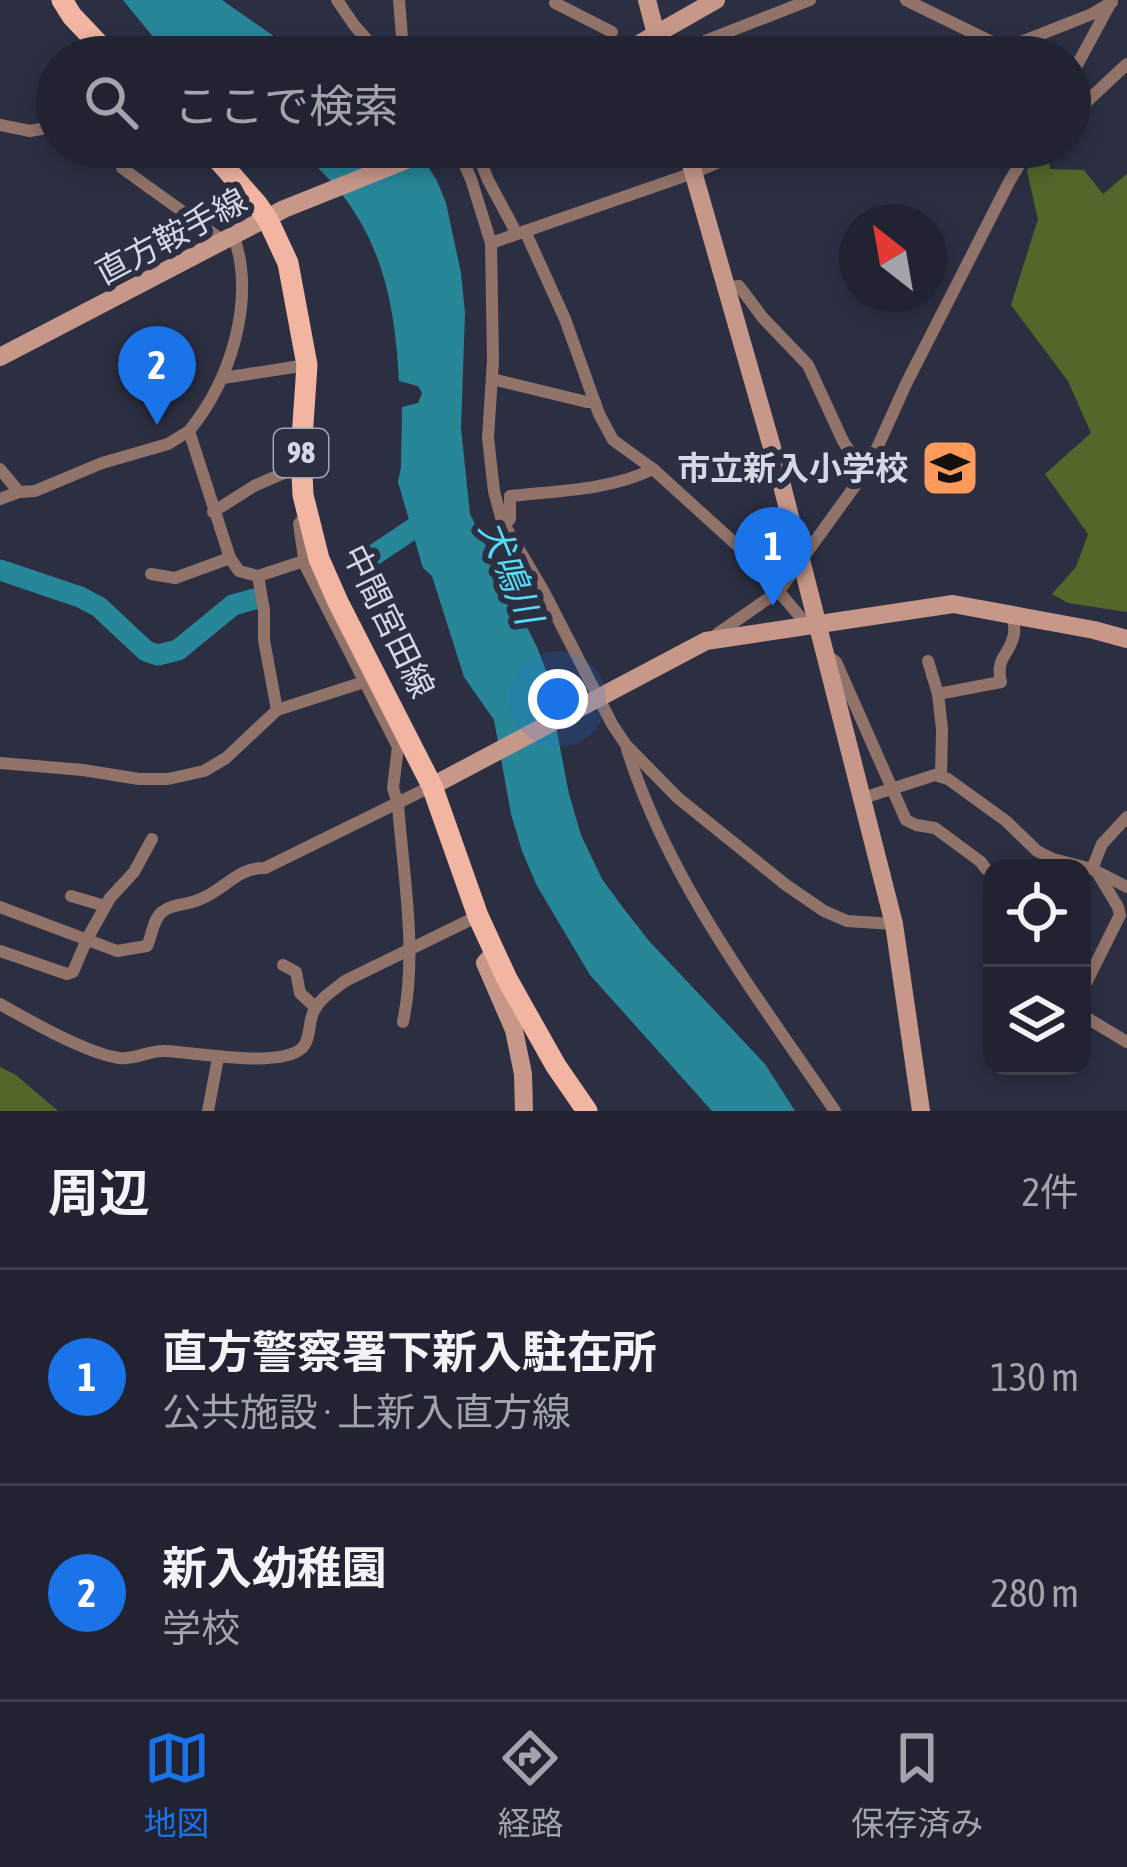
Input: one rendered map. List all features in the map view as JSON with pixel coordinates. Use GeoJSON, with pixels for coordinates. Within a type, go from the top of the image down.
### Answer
{"type":"FeatureCollection","features":[{"type":"Feature","properties":{"kind":"main road"},"geometry":{"type":"LineString","coordinates":[[62,0],[93,36]]}},
{"type":"Feature","properties":{"kind":"main road"},"geometry":{"type":"LineString","coordinates":[[647,0],[656,36]]}},
{"type":"Feature","properties":{"kind":"main road"},"geometry":{"type":"LineString","coordinates":[[650,36],[716,0]]}},
{"type":"Feature","properties":{"kind":"main road","name":"中間宮田線"},"geometry":{"type":"LineString","coordinates":[[228,168],[276,215],[288,263],[307,365],[303,495],[319,559],[338,602],[441,782],[478,916],[556,1066],[586,1111]]}},
{"type":"Feature","properties":{"kind":"main road","name":"直方鞍手線"},"geometry":{"type":"LineString","coordinates":[[0,357],[276,215],[389,168]]}},
{"type":"Feature","properties":{"kind":"main road"},"geometry":{"type":"LineString","coordinates":[[692,168],[776,458],[812,624],[826,654],[894,923],[921,1111]]}},
{"type":"Feature","properties":{"kind":"main road"},"geometry":{"type":"LineString","coordinates":[[441,782],[706,641],[952,604],[1127,639]]}},
{"type":"Feature","properties":{"kind":"main road"},"geometry":{"type":"LineString","coordinates":[[495,952],[485,963],[514,1030],[524,1111]]}},
{"type":"Feature","properties":{"kind":"street"},"geometry":{"type":"LineString","coordinates":[[337,0],[364,36]]}},
{"type":"Feature","properties":{"kind":"street"},"geometry":{"type":"LineString","coordinates":[[399,0],[401,36]]}},
{"type":"Feature","properties":{"kind":"street"},"geometry":{"type":"LineString","coordinates":[[718,36],[811,0]]}},
{"type":"Feature","properties":{"kind":"street"},"geometry":{"type":"LineString","coordinates":[[905,0],[980,36]]}},
{"type":"Feature","properties":{"kind":"street"},"geometry":{"type":"LineString","coordinates":[[553,1],[612,32]]}},
{"type":"Feature","properties":{"kind":"street"},"geometry":{"type":"LineString","coordinates":[[1033,36],[1092,14],[1112,1]]}},
{"type":"Feature","properties":{"kind":"street"},"geometry":{"type":"LineString","coordinates":[[1091,40],[1112,1]]}},
{"type":"Feature","properties":{"kind":"street"},"geometry":{"type":"LineString","coordinates":[[1091,97],[1127,64]]}},
{"type":"Feature","properties":{"kind":"street"},"geometry":{"type":"LineString","coordinates":[[0,125],[36,130]]}},
{"type":"Feature","properties":{"kind":"street"},"geometry":{"type":"LineString","coordinates":[[0,499],[168,445],[189,431],[223,378],[242,291],[241,264],[230,240],[123,168]]}},
{"type":"Feature","properties":{"kind":"street"},"geometry":{"type":"LineString","coordinates":[[466,168],[491,243],[488,438],[494,490],[505,525],[596,698],[626,745],[678,798],[769,872],[848,921],[894,923]]}},
{"type":"Feature","properties":{"kind":"street"},"geometry":{"type":"LineString","coordinates":[[483,168],[565,319],[614,440],[750,557],[812,624]]}},
{"type":"Feature","properties":{"kind":"street"},"geometry":{"type":"LineString","coordinates":[[491,243],[705,168]]}},
{"type":"Feature","properties":{"kind":"street"},"geometry":{"type":"LineString","coordinates":[[706,641],[779,591],[868,468],[1017,168]]}},
{"type":"Feature","properties":{"kind":"street"},"geometry":{"type":"LineString","coordinates":[[726,288],[739,286],[808,365],[843,441],[868,468]]}},
{"type":"Feature","properties":{"kind":"street"},"geometry":{"type":"LineString","coordinates":[[223,378],[307,365]]}},
{"type":"Feature","properties":{"kind":"street"},"geometry":{"type":"LineString","coordinates":[[492,379],[595,402]]}},
{"type":"Feature","properties":{"kind":"street"},"geometry":{"type":"LineString","coordinates":[[189,431],[213,512],[239,571],[257,576],[304,561]]}},
{"type":"Feature","properties":{"kind":"street"},"geometry":{"type":"LineString","coordinates":[[213,512],[254,486],[302,465]]}},
{"type":"Feature","properties":{"kind":"street"},"geometry":{"type":"LineString","coordinates":[[0,469],[19,492]]}},
{"type":"Feature","properties":{"kind":"street"},"geometry":{"type":"LineString","coordinates":[[505,525],[510,519],[510,496],[588,487],[653,470]]}},
{"type":"Feature","properties":{"kind":"street"},"geometry":{"type":"LineString","coordinates":[[307,513],[299,524],[304,561],[398,748],[393,788],[407,898],[408,951],[403,1022]]}},
{"type":"Feature","properties":{"kind":"street"},"geometry":{"type":"LineString","coordinates":[[151,574],[175,578],[230,558]]}},
{"type":"Feature","properties":{"kind":"street"},"geometry":{"type":"LineString","coordinates":[[257,576],[277,710]]}},
{"type":"Feature","properties":{"kind":"street"},"geometry":{"type":"LineString","coordinates":[[938,694],[1001,682],[1000,659],[1014,634],[1013,614]]}},
{"type":"Feature","properties":{"kind":"street"},"geometry":{"type":"LineString","coordinates":[[826,654],[836,662],[906,820],[935,828],[983,864]]}},
{"type":"Feature","properties":{"kind":"street"},"geometry":{"type":"LineString","coordinates":[[928,661],[942,729],[941,777]]}},
{"type":"Feature","properties":{"kind":"street"},"geometry":{"type":"LineString","coordinates":[[0,763],[169,779],[204,771],[226,758],[277,710],[364,682]]}},
{"type":"Feature","properties":{"kind":"street"},"geometry":{"type":"LineString","coordinates":[[626,745],[639,786],[681,876],[728,956],[835,1111]]}},
{"type":"Feature","properties":{"kind":"street"},"geometry":{"type":"LineString","coordinates":[[862,798],[909,781],[941,777],[987,806],[1036,851],[1094,870],[1127,887]]}},
{"type":"Feature","properties":{"kind":"street"},"geometry":{"type":"LineString","coordinates":[[0,907],[117,951],[147,946],[157,915],[166,908],[197,901],[249,867],[266,868],[441,782]]}},
{"type":"Feature","properties":{"kind":"street"},"geometry":{"type":"LineString","coordinates":[[1094,870],[1102,844],[1127,817]]}},
{"type":"Feature","properties":{"kind":"street"},"geometry":{"type":"LineString","coordinates":[[0,951],[73,972],[105,906],[134,872],[152,838]]}},
{"type":"Feature","properties":{"kind":"street"},"geometry":{"type":"LineString","coordinates":[[1091,973],[1120,915],[1094,870]]}},
{"type":"Feature","properties":{"kind":"street"},"geometry":{"type":"LineString","coordinates":[[71,896],[105,906]]}},
{"type":"Feature","properties":{"kind":"street"},"geometry":{"type":"LineString","coordinates":[[0,1004],[121,1058],[160,1050],[241,1059],[291,1054],[307,1040],[316,1008],[326,995],[345,981],[478,916]]}},
{"type":"Feature","properties":{"kind":"street"},"geometry":{"type":"LineString","coordinates":[[283,965],[296,972],[300,993],[316,1008]]}},
{"type":"Feature","properties":{"kind":"street"},"geometry":{"type":"LineString","coordinates":[[1091,1020],[1127,1042]]}},
{"type":"Feature","properties":{"kind":"street"},"geometry":{"type":"LineString","coordinates":[[208,1111],[218,1058]]}},
{"type":"Feature","properties":{"kind":"green space"},"geometry":{"type":"Polygon","coordinates":[[[1084,170],[1103,194],[1127,174],[1127,612],[1068,603],[1052,594],[1076,567],[1088,534],[1045,474],[1091,433],[1068,381],[1011,305],[1038,219],[1027,171],[1084,170]]]}},
{"type":"Feature","properties":{"kind":"green space"},"geometry":{"type":"Polygon","coordinates":[[[0,1067],[16,1075],[58,1111],[0,1111],[0,1067]]]}},
{"type":"Feature","properties":{"kind":"water"},"geometry":{"type":"Polygon","coordinates":[[[123,0],[222,0],[274,36],[152,36],[123,0]]]}},
{"type":"Feature","properties":{"kind":"water"},"geometry":{"type":"Polygon","coordinates":[[[318,168],[429,168],[437,181],[461,273],[465,313],[461,428],[470,514],[550,681],[569,794],[581,835],[602,879],[624,909],[765,1064],[795,1111],[712,1111],[590,975],[537,886],[511,814],[494,720],[464,677],[432,576],[423,568],[398,482],[402,407],[418,403],[422,393],[418,386],[399,381],[392,312],[375,251],[343,196],[318,168]]]}},
{"type":"Feature","properties":{"kind":"waterway"},"geometry":{"type":"LineString","coordinates":[[368,559],[432,516]]}},
{"type":"Feature","properties":{"kind":"waterway"},"geometry":{"type":"LineString","coordinates":[[0,570],[99,607],[146,651],[158,655],[178,650],[233,605],[255,599]]}},
{"type":"Feature","properties":{"kind":"place","name":"新入幼稚園"},"geometry":{"type":"Point","coordinates":[157,425]}},
{"type":"Feature","properties":{"kind":"place","name":"市立新入小学校"},"geometry":{"type":"Point","coordinates":[950,468]}},
{"type":"Feature","properties":{"kind":"place","name":"直方警察署下新入駐在所"},"geometry":{"type":"Point","coordinates":[773,606]}},
{"type":"Feature","properties":{"kind":"water label","name":"犬鳴川"},"geometry":{"type":"Point","coordinates":[511,572]}}]}
